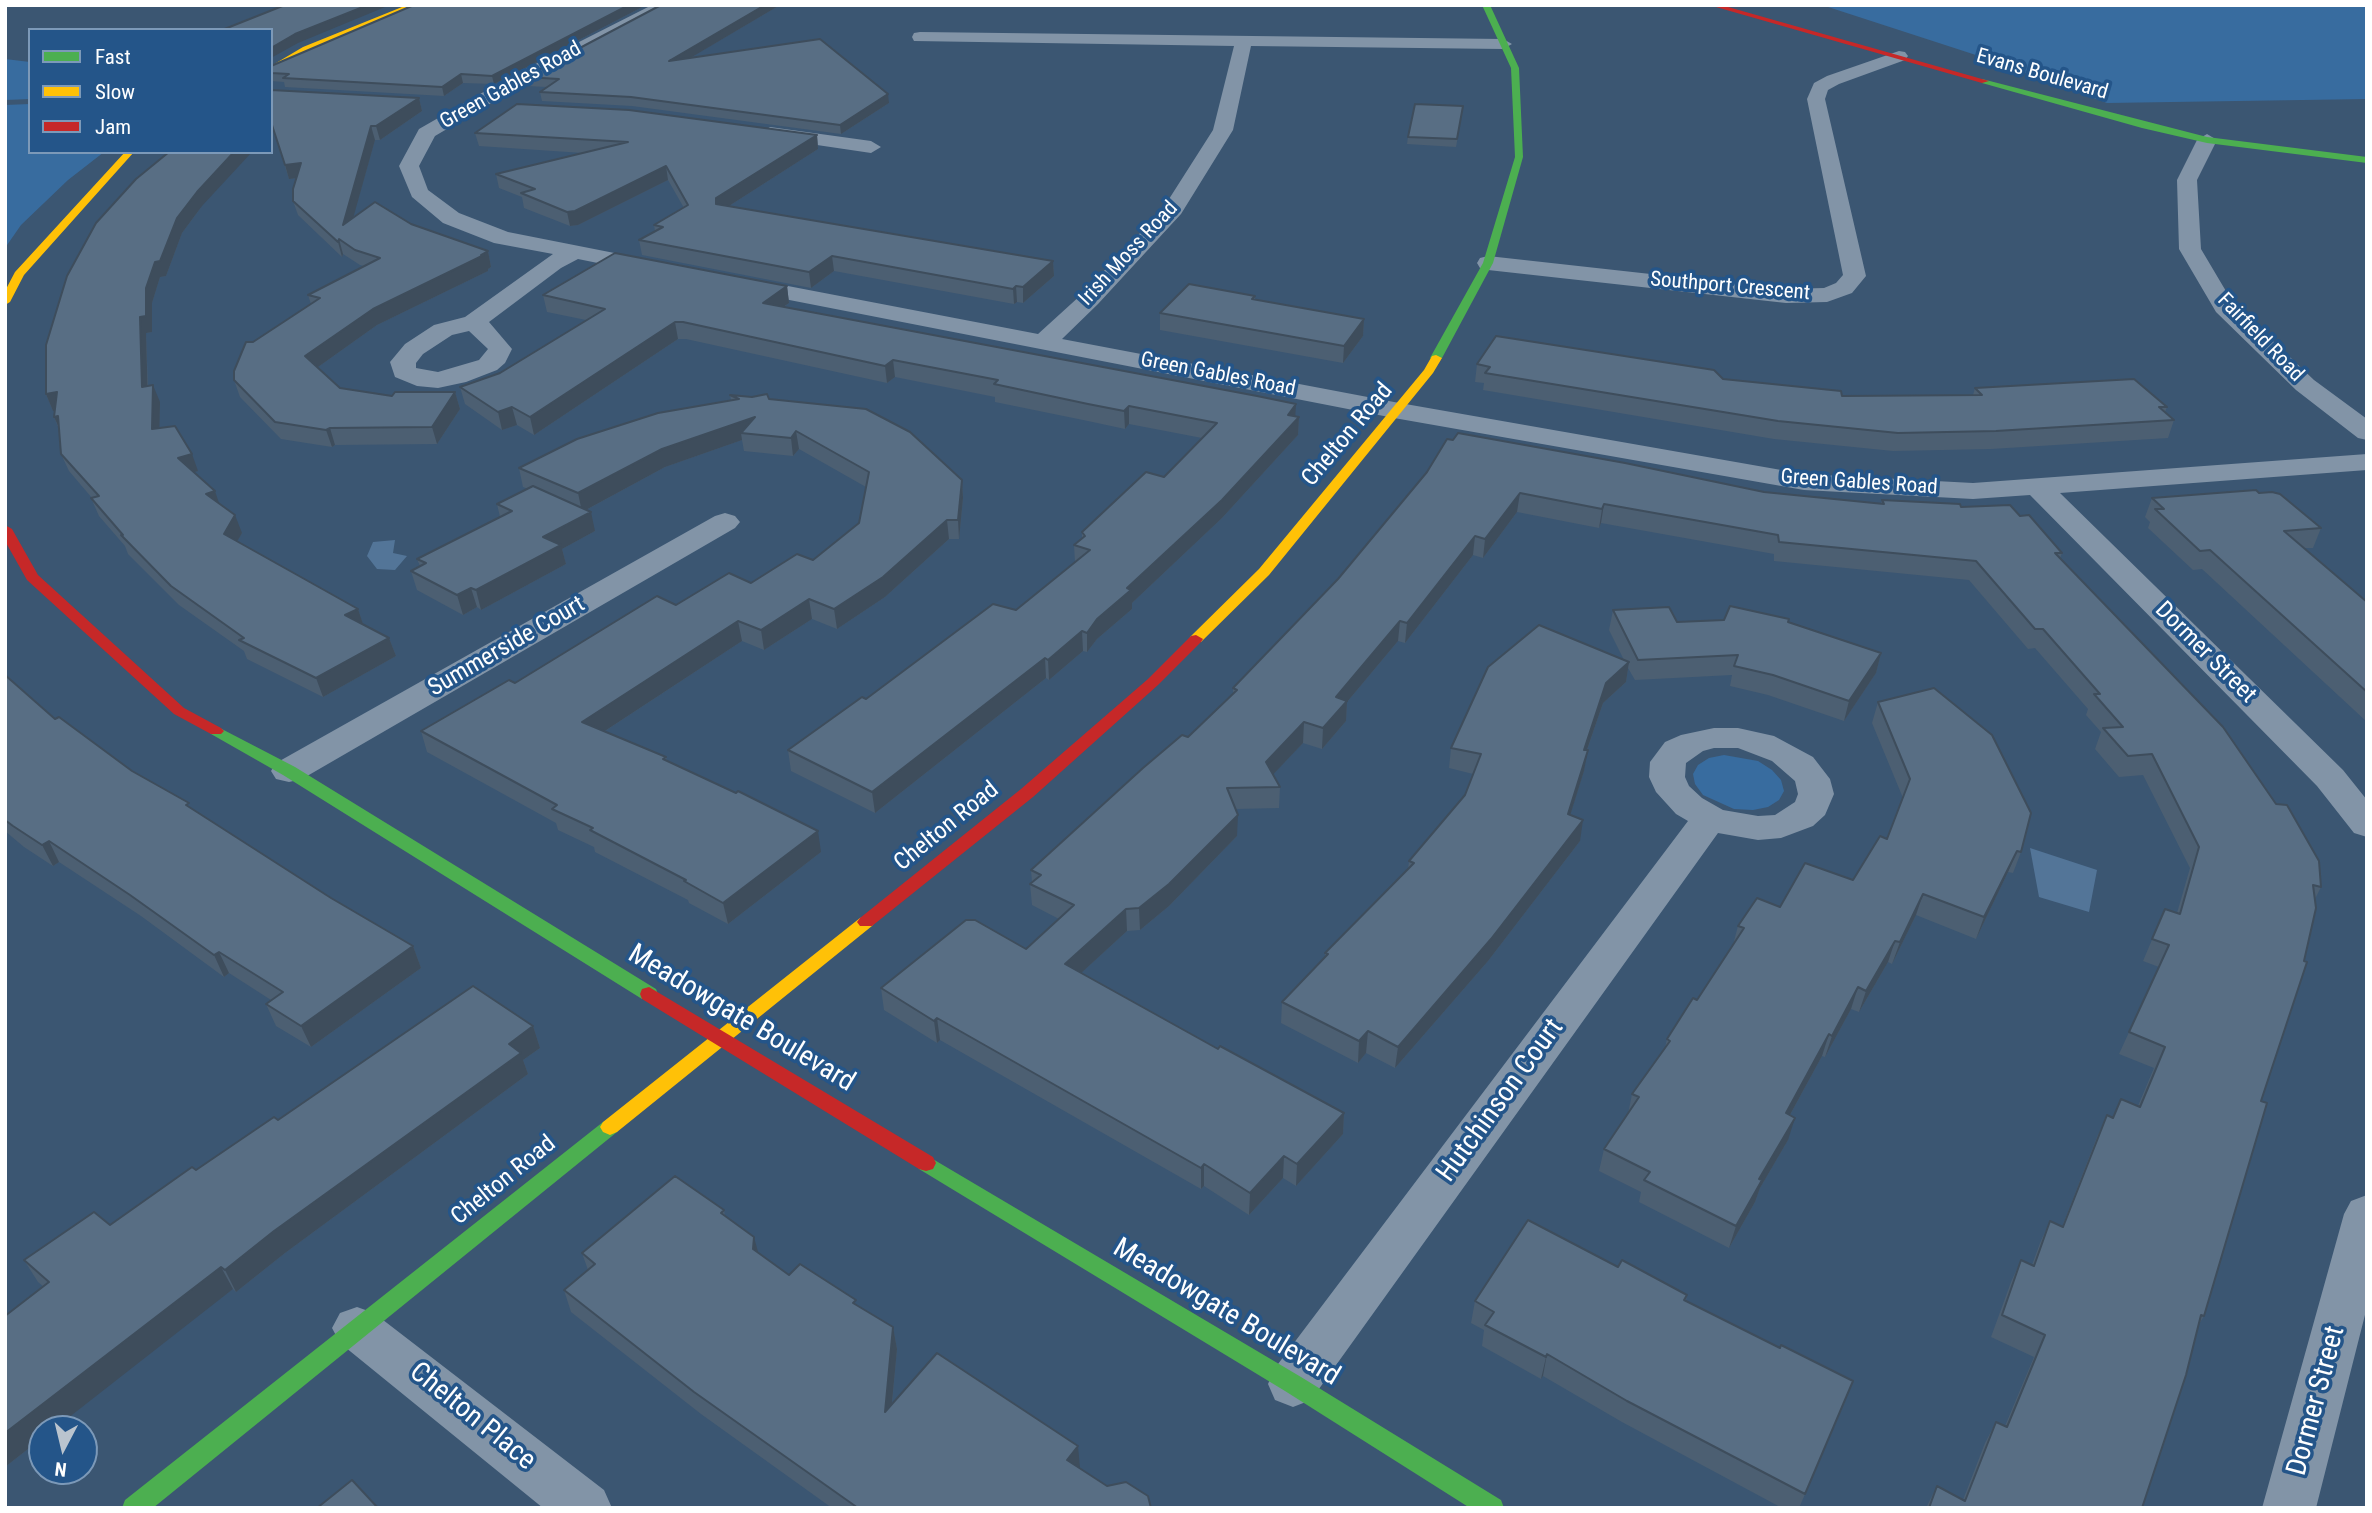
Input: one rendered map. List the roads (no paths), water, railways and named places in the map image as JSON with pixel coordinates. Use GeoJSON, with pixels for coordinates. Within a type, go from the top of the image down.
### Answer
{"type":"FeatureCollection","features":[{"type":"Feature","properties":{"kind":"street"},"geometry":{"type":"LineString","coordinates":[[273,68],[306,49],[414,5]]}},
{"type":"Feature","properties":{"kind":"street","name":"Green Gables Road"},"geometry":{"type":"LineString","coordinates":[[665,5],[426,133],[423,144],[409,166],[419,193],[451,218],[502,238],[674,271]]}},
{"type":"Feature","properties":{"kind":"street","name":"Chelton Road"},"geometry":{"type":"LineString","coordinates":[[134,1508],[718,1037],[764,1004],[1027,793],[1153,682],[1264,572],[1394,410],[1412,394],[1429,371],[1488,262],[1519,157],[1515,68],[1486,5]]}},
{"type":"Feature","properties":{"kind":"street","name":"Evans Boulevard"},"geometry":{"type":"LineString","coordinates":[[1712,5],[2145,126],[2207,139],[2367,160]]}},
{"type":"Feature","properties":{"kind":"street"},"geometry":{"type":"LineString","coordinates":[[920,37],[1503,44]]}},
{"type":"Feature","properties":{"kind":"street","name":"Irish Moss Road"},"geometry":{"type":"LineString","coordinates":[[1045,341],[1090,299],[1170,214],[1223,130],[1243,42]]}},
{"type":"Feature","properties":{"kind":"street","name":"Southport Crescent"},"geometry":{"type":"LineString","coordinates":[[1488,262],[1786,296],[1826,295],[1844,288],[1855,276],[1816,99],[1820,87],[1833,80],[1899,56]]}},
{"type":"Feature","properties":{"kind":"street"},"geometry":{"type":"LineString","coordinates":[[446,104],[513,108]]}},
{"type":"Feature","properties":{"kind":"street"},"geometry":{"type":"LineString","coordinates":[[751,131],[871,146]]}},
{"type":"Feature","properties":{"kind":"street","name":"Fairfield Road"},"geometry":{"type":"LineString","coordinates":[[2207,139],[2188,180],[2190,249],[2224,307],[2305,385],[2367,432]]}},
{"type":"Feature","properties":{"kind":"street"},"geometry":{"type":"LineString","coordinates":[[5,302],[19,274],[128,154]]}},
{"type":"Feature","properties":{"kind":"street"},"geometry":{"type":"LineString","coordinates":[[474,322],[553,263],[575,252]]}},
{"type":"Feature","properties":{"kind":"street","name":"Green Gables Road"},"geometry":{"type":"LineString","coordinates":[[715,279],[1394,410],[1804,482],[1973,491],[2367,462]]}},
{"type":"Feature","properties":{"kind":"street","name":"Dormer Street"},"geometry":{"type":"LineString","coordinates":[[2036,486],[2330,778],[2367,825]]}},
{"type":"Feature","properties":{"kind":"street","name":"Summerside Court"},"geometry":{"type":"LineString","coordinates":[[289,771],[725,522]]}},
{"type":"Feature","properties":{"kind":"street","name":"Meadowgate Boulevard"},"geometry":{"type":"LineString","coordinates":[[5,529],[32,577],[179,711],[289,771],[718,1037],[1293,1384],[1492,1508]]}},
{"type":"Feature","properties":{"kind":"street","name":"Hutchinson Court"},"geometry":{"type":"LineString","coordinates":[[1293,1384],[1710,818]]}},
{"type":"Feature","properties":{"kind":"street","name":"Dormer Street"},"geometry":{"type":"LineString","coordinates":[[2289,1508],[2367,1214]]}},
{"type":"Feature","properties":{"kind":"street","name":"Chelton Place"},"geometry":{"type":"LineString","coordinates":[[357,1328],[585,1508]]}}]}
